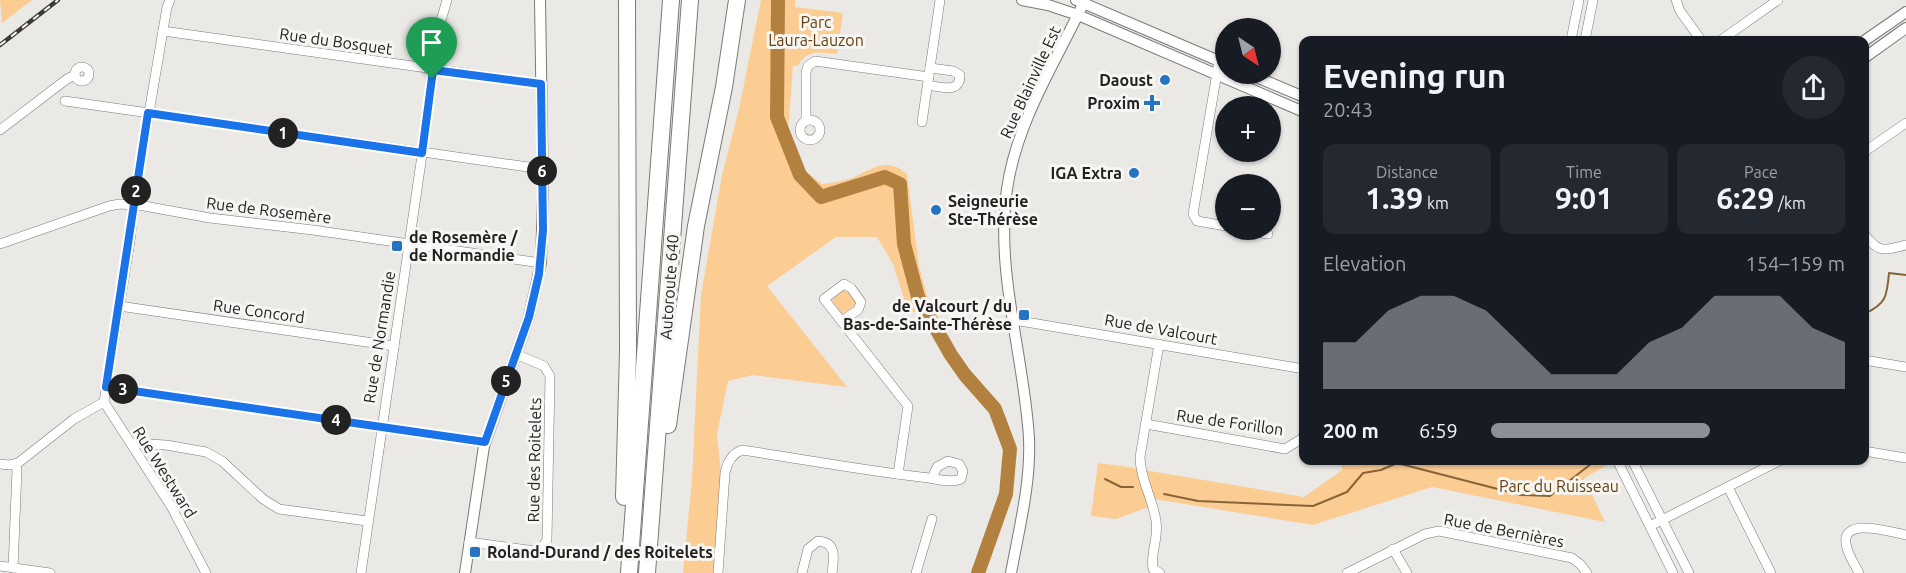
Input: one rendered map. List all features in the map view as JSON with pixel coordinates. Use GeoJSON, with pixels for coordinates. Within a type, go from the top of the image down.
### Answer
{"type":"FeatureCollection","features":[{"type":"Feature","properties":{"kind":"highway"},"geometry":{"type":"LineString","coordinates":[[627,0],[628,340],[624,477],[627,573]]}},
{"type":"Feature","properties":{"kind":"highway","name":"Autoroute 640"},"geometry":{"type":"LineString","coordinates":[[627,573],[671,0]]}},
{"type":"Feature","properties":{"kind":"highway","name":"Autoroute 640"},"geometry":{"type":"LineString","coordinates":[[647,573],[690,0]]}},
{"type":"Feature","properties":{"kind":"highway"},"geometry":{"type":"LineString","coordinates":[[649,553],[694,240],[724,87],[737,0]]}},
{"type":"Feature","properties":{"kind":"street"},"geometry":{"type":"LineString","coordinates":[[0,464],[15,464],[74,419],[104,402],[148,113],[170,0]]}},
{"type":"Feature","properties":{"kind":"street","name":"Rue de Normandie"},"geometry":{"type":"LineString","coordinates":[[361,573],[438,28],[447,0]]}},
{"type":"Feature","properties":{"kind":"street"},"geometry":{"type":"LineString","coordinates":[[465,573],[479,468],[485,442],[535,296],[541,263],[540,0]]}},
{"type":"Feature","properties":{"kind":"street"},"geometry":{"type":"LineString","coordinates":[[922,123],[940,0]]}},
{"type":"Feature","properties":{"kind":"street"},"geometry":{"type":"LineString","coordinates":[[1022,0],[1048,5],[1078,15],[1215,74]]}},
{"type":"Feature","properties":{"kind":"street"},"geometry":{"type":"LineString","coordinates":[[1572,36],[1579,0]]}},
{"type":"Feature","properties":{"kind":"street"},"geometry":{"type":"LineString","coordinates":[[1586,36],[1593,0]]}},
{"type":"Feature","properties":{"kind":"street"},"geometry":{"type":"LineString","coordinates":[[1676,0],[1680,11],[1698,36]]}},
{"type":"Feature","properties":{"kind":"street"},"geometry":{"type":"LineString","coordinates":[[1727,36],[1778,0]]}},
{"type":"Feature","properties":{"kind":"street"},"geometry":{"type":"LineString","coordinates":[[1081,1],[1215,59]]}},
{"type":"Feature","properties":{"kind":"street","name":"Rue Blainville Est"},"geometry":{"type":"LineString","coordinates":[[1011,573],[1026,487],[1029,451],[1012,321],[1005,223],[1006,200],[1012,165],[1028,115],[1078,15],[1081,1]]}},
{"type":"Feature","properties":{"kind":"street"},"geometry":{"type":"LineString","coordinates":[[1869,38],[1902,15],[1906,30],[1869,55]]}},
{"type":"Feature","properties":{"kind":"street","name":"Rue du Bosquet"},"geometry":{"type":"LineString","coordinates":[[163,31],[541,84]]}},
{"type":"Feature","properties":{"kind":"street"},"geometry":{"type":"LineString","coordinates":[[807,121],[806,72],[808,66],[815,61],[929,77]]}},
{"type":"Feature","properties":{"kind":"street"},"geometry":{"type":"LineString","coordinates":[[0,130],[75,75]]}},
{"type":"Feature","properties":{"kind":"street"},"geometry":{"type":"LineString","coordinates":[[1215,224],[1197,221],[1193,214],[1216,84]]}},
{"type":"Feature","properties":{"kind":"street"},"geometry":{"type":"LineString","coordinates":[[1239,84],[1299,110]]}},
{"type":"Feature","properties":{"kind":"street"},"geometry":{"type":"LineString","coordinates":[[1273,84],[1299,95]]}},
{"type":"Feature","properties":{"kind":"street"},"geometry":{"type":"LineString","coordinates":[[65,101],[542,169]]}},
{"type":"Feature","properties":{"kind":"street"},"geometry":{"type":"LineString","coordinates":[[1869,149],[1906,123]]}},
{"type":"Feature","properties":{"kind":"street","name":"Rue de Rosemère"},"geometry":{"type":"LineString","coordinates":[[0,244],[109,206],[134,204],[210,218],[541,263]]}},
{"type":"Feature","properties":{"kind":"street"},"geometry":{"type":"LineString","coordinates":[[1869,240],[1879,249],[1906,245]]}},
{"type":"Feature","properties":{"kind":"street","name":"Rue Concord"},"geometry":{"type":"LineString","coordinates":[[119,306],[394,346]]}},
{"type":"Feature","properties":{"kind":"street"},"geometry":{"type":"LineString","coordinates":[[842,321],[908,406],[898,474]]}},
{"type":"Feature","properties":{"kind":"street","name":"Rue de Valcourt"},"geometry":{"type":"LineString","coordinates":[[1012,321],[1299,368]]}},
{"type":"Feature","properties":{"kind":"street"},"geometry":{"type":"LineString","coordinates":[[1159,344],[1140,468],[1156,520],[1157,531],[1152,561],[1154,569],[1160,573]]}},
{"type":"Feature","properties":{"kind":"street","name":"Rue des Roitelets"},"geometry":{"type":"LineString","coordinates":[[469,542],[531,551],[542,548],[547,540],[550,376],[543,366],[516,354]]}},
{"type":"Feature","properties":{"kind":"street"},"geometry":{"type":"LineString","coordinates":[[1869,361],[1906,367]]}},
{"type":"Feature","properties":{"kind":"street"},"geometry":{"type":"LineString","coordinates":[[106,387],[485,442]]}},
{"type":"Feature","properties":{"kind":"street","name":"Rue Westward"},"geometry":{"type":"LineString","coordinates":[[104,402],[171,506],[206,573]]}},
{"type":"Feature","properties":{"kind":"street","name":"Rue de Forillon"},"geometry":{"type":"LineString","coordinates":[[1146,424],[1285,449],[1299,440]]}},
{"type":"Feature","properties":{"kind":"street"},"geometry":{"type":"LineString","coordinates":[[131,443],[206,452],[222,460],[263,499],[279,509],[367,521]]}},
{"type":"Feature","properties":{"kind":"street"},"geometry":{"type":"LineString","coordinates":[[718,573],[725,473],[727,464],[737,452],[742,450],[932,478]]}},
{"type":"Feature","properties":{"kind":"street"},"geometry":{"type":"LineString","coordinates":[[1869,452],[1906,458]]}},
{"type":"Feature","properties":{"kind":"street"},"geometry":{"type":"LineString","coordinates":[[13,568],[17,470],[15,464]]}},
{"type":"Feature","properties":{"kind":"street"},"geometry":{"type":"LineString","coordinates":[[1620,465],[1673,573]]}},
{"type":"Feature","properties":{"kind":"street"},"geometry":{"type":"LineString","coordinates":[[1634,465],[1689,573]]}},
{"type":"Feature","properties":{"kind":"street"},"geometry":{"type":"LineString","coordinates":[[1650,526],[1771,465]]}},
{"type":"Feature","properties":{"kind":"street"},"geometry":{"type":"LineString","coordinates":[[1728,487],[1771,573]]}},
{"type":"Feature","properties":{"kind":"street"},"geometry":{"type":"LineString","coordinates":[[916,573],[932,519]]}},
{"type":"Feature","properties":{"kind":"street"},"geometry":{"type":"LineString","coordinates":[[1859,573],[1846,546],[1846,537],[1852,530],[1860,527],[1906,535]]}},
{"type":"Feature","properties":{"kind":"street","name":"Rue de Bernières"},"geometry":{"type":"LineString","coordinates":[[1347,573],[1425,534],[1439,531],[1572,558],[1587,573]]}},
{"type":"Feature","properties":{"kind":"street"},"geometry":{"type":"LineString","coordinates":[[802,573],[808,549],[818,541],[830,545],[835,555],[832,573]]}},
{"type":"Feature","properties":{"kind":"street"},"geometry":{"type":"LineString","coordinates":[[1393,549],[1407,573]]}},
{"type":"Feature","properties":{"kind":"street"},"geometry":{"type":"LineString","coordinates":[[0,566],[50,573]]}},
{"type":"Feature","properties":{"kind":"green space"},"geometry":{"type":"Polygon","coordinates":[[[0,0],[32,0],[2,23],[0,0]]]}},
{"type":"Feature","properties":{"kind":"green space","name":"Parc Laura-Lauzon"},"geometry":{"type":"Polygon","coordinates":[[[761,0],[795,0],[795,7],[843,13],[837,54],[810,54],[798,66],[793,66],[787,145],[804,170],[822,184],[846,180],[884,165],[899,168],[907,174],[919,266],[930,306],[909,314],[893,264],[877,237],[836,237],[767,286],[847,387],[753,375],[728,381],[717,434],[722,483],[713,573],[683,573],[692,479],[701,295],[722,175],[739,109],[761,0]]]}},
{"type":"Feature","properties":{"kind":"green space"},"geometry":{"type":"Polygon","coordinates":[[[846,290],[856,302],[852,308],[842,314],[832,300],[838,293],[846,290]]]}},
{"type":"Feature","properties":{"kind":"green space"},"geometry":{"type":"Polygon","coordinates":[[[1098,463],[1136,468],[1149,507],[1116,519],[1091,516],[1098,463]]]}},
{"type":"Feature","properties":{"kind":"green space","name":"Parc du Ruisseau"},"geometry":{"type":"Polygon","coordinates":[[[1342,465],[1607,465],[1584,478],[1605,522],[1432,487],[1313,525],[1154,499],[1144,470],[1304,497],[1342,470],[1342,465]]]}},
{"type":"Feature","properties":{"kind":"waterway"},"geometry":{"type":"LineString","coordinates":[[778,0],[777,117],[800,175],[821,197],[885,177],[900,184],[904,244],[918,297],[951,355],[995,409],[1010,449],[1006,494],[978,573]]}},
{"type":"Feature","properties":{"kind":"waterway"},"geometry":{"type":"LineString","coordinates":[[1869,311],[1884,299],[1889,273],[1906,275]]}},
{"type":"Feature","properties":{"kind":"waterway"},"geometry":{"type":"LineString","coordinates":[[1009,456],[1015,458]]}},
{"type":"Feature","properties":{"kind":"waterway"},"geometry":{"type":"LineString","coordinates":[[1164,494],[1198,501],[1313,506],[1347,492],[1363,473],[1381,470],[1392,465]]}},
{"type":"Feature","properties":{"kind":"waterway"},"geometry":{"type":"LineString","coordinates":[[1405,465],[1521,495],[1550,496],[1590,465]]}},
{"type":"Feature","properties":{"kind":"waterway"},"geometry":{"type":"LineString","coordinates":[[1105,479],[1121,487],[1133,487]]}},
{"type":"Feature","properties":{"kind":"railway"},"geometry":{"type":"LineString","coordinates":[[0,45],[58,0]]}},
{"type":"Feature","properties":{"kind":"place","name":"Daoust"},"geometry":{"type":"Point","coordinates":[1165,80]}},
{"type":"Feature","properties":{"kind":"place","name":"Proxim"},"geometry":{"type":"Point","coordinates":[1152,103]}},
{"type":"Feature","properties":{"kind":"place","name":"IGA Extra"},"geometry":{"type":"Point","coordinates":[1134,173]}},
{"type":"Feature","properties":{"kind":"place","name":"Seigneurie Ste-Thérèse"},"geometry":{"type":"Point","coordinates":[936,210]}},
{"type":"Feature","properties":{"kind":"place","name":"de Rosemère / de Normandie"},"geometry":{"type":"Point","coordinates":[397,246]}},
{"type":"Feature","properties":{"kind":"place","name":"de Valcourt / du Bas-de-Sainte-Thérèse"},"geometry":{"type":"Point","coordinates":[1024,315]}},
{"type":"Feature","properties":{"kind":"place","name":"Roland-Durand / des Roitelets"},"geometry":{"type":"Point","coordinates":[475,552]}},
{"type":"Feature","properties":{"kind":"route"},"geometry":{"type":"LineString","coordinates":[[433,70],[541,84],[543,230],[539,274],[529,317],[485,442],[106,387],[148,113],[422,153],[432,79],[433,70]]}}]}
